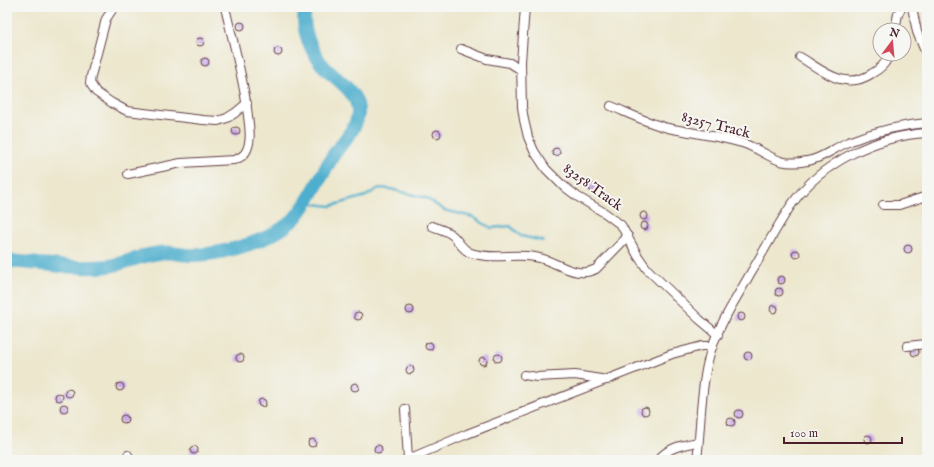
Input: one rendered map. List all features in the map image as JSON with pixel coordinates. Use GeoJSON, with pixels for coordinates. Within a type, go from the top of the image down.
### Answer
{"type":"FeatureCollection","features":[{"type":"Feature","properties":{"kind":"street"},"geometry":{"type":"LineString","coordinates":[[114,7],[106,19],[91,76],[90,83],[96,92],[127,111],[203,120],[218,121],[227,118],[247,103]]}},
{"type":"Feature","properties":{"kind":"street"},"geometry":{"type":"LineString","coordinates":[[128,174],[181,163],[234,160],[241,158],[244,155],[250,142],[247,103],[225,7]]}},
{"type":"Feature","properties":{"kind":"street","name":"83258 Track"},"geometry":{"type":"LineString","coordinates":[[525,7],[521,70],[524,120],[528,137],[534,151],[546,169],[561,184],[621,225],[634,250],[647,269],[699,319],[718,335]]}},
{"type":"Feature","properties":{"kind":"street"},"geometry":{"type":"LineString","coordinates":[[896,22],[898,14],[902,7]]}},
{"type":"Feature","properties":{"kind":"street"},"geometry":{"type":"LineString","coordinates":[[912,7],[917,32],[927,56]]}},
{"type":"Feature","properties":{"kind":"street"},"geometry":{"type":"LineString","coordinates":[[461,49],[487,59],[510,63],[521,70]]}},
{"type":"Feature","properties":{"kind":"street"},"geometry":{"type":"LineString","coordinates":[[800,57],[826,74],[845,81],[855,81],[866,78],[881,68],[886,62]]}},
{"type":"Feature","properties":{"kind":"street","name":"83257 Track"},"geometry":{"type":"LineString","coordinates":[[611,106],[636,117],[667,127],[744,144],[781,162],[790,163],[807,162],[818,158],[842,144],[864,136],[908,124],[927,122]]}},
{"type":"Feature","properties":{"kind":"street"},"geometry":{"type":"LineString","coordinates":[[697,460],[705,375],[708,360],[732,306],[783,218],[807,187],[836,163],[853,153],[892,138],[927,133]]}},
{"type":"Feature","properties":{"kind":"street"},"geometry":{"type":"LineString","coordinates":[[884,205],[899,205],[927,196]]}},
{"type":"Feature","properties":{"kind":"street"},"geometry":{"type":"LineString","coordinates":[[432,226],[450,234],[463,248],[472,254],[494,256],[535,256],[582,273],[590,272],[596,269],[628,236]]}},
{"type":"Feature","properties":{"kind":"street"},"geometry":{"type":"LineString","coordinates":[[907,346],[927,344]]}},
{"type":"Feature","properties":{"kind":"street"},"geometry":{"type":"LineString","coordinates":[[405,409],[407,460],[467,434],[677,353],[702,346],[713,346]]}},
{"type":"Feature","properties":{"kind":"street"},"geometry":{"type":"LineString","coordinates":[[524,375],[537,377],[575,375],[607,380]]}},
{"type":"Feature","properties":{"kind":"street"},"geometry":{"type":"LineString","coordinates":[[658,460],[668,450],[698,442]]}},
{"type":"Feature","properties":{"kind":"building"},"geometry":{"type":"Polygon","coordinates":[[[241,22],[244,23],[244,29],[241,30],[238,29],[237,26],[238,23],[241,22]]]}},
{"type":"Feature","properties":{"kind":"building"},"geometry":{"type":"Polygon","coordinates":[[[200,38],[203,39],[203,45],[200,46],[197,45],[196,42],[197,39],[200,38]]]}},
{"type":"Feature","properties":{"kind":"building"},"geometry":{"type":"Polygon","coordinates":[[[278,48],[281,49],[281,55],[278,56],[275,55],[274,52],[275,49],[278,48]]]}},
{"type":"Feature","properties":{"kind":"building"},"geometry":{"type":"Polygon","coordinates":[[[205,58],[208,59],[208,65],[205,66],[202,65],[201,62],[202,59],[205,58]]]}},
{"type":"Feature","properties":{"kind":"building"},"geometry":{"type":"Polygon","coordinates":[[[236,127],[239,128],[239,134],[236,135],[233,134],[232,131],[233,128],[236,127]]]}},
{"type":"Feature","properties":{"kind":"building"},"geometry":{"type":"Polygon","coordinates":[[[437,130],[440,131],[440,137],[437,138],[434,137],[433,134],[434,131],[437,130]]]}},
{"type":"Feature","properties":{"kind":"building"},"geometry":{"type":"Polygon","coordinates":[[[556,148],[559,149],[559,155],[556,156],[553,155],[552,152],[553,149],[556,148]]]}},
{"type":"Feature","properties":{"kind":"building"},"geometry":{"type":"Polygon","coordinates":[[[593,184],[596,185],[596,191],[593,192],[590,191],[589,188],[590,185],[593,184]]]}},
{"type":"Feature","properties":{"kind":"building"},"geometry":{"type":"Polygon","coordinates":[[[644,212],[647,213],[647,219],[644,220],[641,219],[640,216],[641,213],[644,212]]]}},
{"type":"Feature","properties":{"kind":"building"},"geometry":{"type":"Polygon","coordinates":[[[644,222],[647,223],[647,229],[644,230],[641,229],[640,226],[641,223],[644,222]]]}},
{"type":"Feature","properties":{"kind":"building"},"geometry":{"type":"Polygon","coordinates":[[[908,245],[911,246],[911,252],[908,253],[905,252],[904,249],[905,246],[908,245]]]}},
{"type":"Feature","properties":{"kind":"building"},"geometry":{"type":"Polygon","coordinates":[[[796,250],[799,251],[799,257],[796,258],[793,257],[792,254],[793,251],[796,250]]]}},
{"type":"Feature","properties":{"kind":"building"},"geometry":{"type":"Polygon","coordinates":[[[781,276],[784,277],[784,283],[781,284],[778,283],[777,280],[778,277],[781,276]]]}},
{"type":"Feature","properties":{"kind":"building"},"geometry":{"type":"Polygon","coordinates":[[[779,288],[782,289],[782,295],[779,296],[776,295],[775,292],[776,289],[779,288]]]}},
{"type":"Feature","properties":{"kind":"building"},"geometry":{"type":"Polygon","coordinates":[[[774,305],[777,306],[777,312],[774,313],[771,312],[770,309],[771,306],[774,305]]]}},
{"type":"Feature","properties":{"kind":"building"},"geometry":{"type":"Polygon","coordinates":[[[410,306],[413,307],[413,313],[410,314],[407,313],[406,310],[407,307],[410,306]]]}},
{"type":"Feature","properties":{"kind":"building"},"geometry":{"type":"Polygon","coordinates":[[[358,312],[361,313],[361,319],[358,320],[355,319],[354,316],[355,313],[358,312]]]}},
{"type":"Feature","properties":{"kind":"building"},"geometry":{"type":"Polygon","coordinates":[[[741,313],[744,314],[744,320],[741,321],[738,320],[737,317],[738,314],[741,313]]]}},
{"type":"Feature","properties":{"kind":"building"},"geometry":{"type":"Polygon","coordinates":[[[429,342],[432,343],[432,349],[429,350],[426,349],[425,346],[426,343],[429,342]]]}},
{"type":"Feature","properties":{"kind":"building"},"geometry":{"type":"Polygon","coordinates":[[[915,348],[918,349],[918,355],[915,356],[912,355],[911,352],[912,349],[915,348]]]}},
{"type":"Feature","properties":{"kind":"building"},"geometry":{"type":"Polygon","coordinates":[[[748,352],[751,353],[751,359],[748,360],[745,359],[744,356],[745,353],[748,352]]]}},
{"type":"Feature","properties":{"kind":"building"},"geometry":{"type":"Polygon","coordinates":[[[240,354],[243,355],[243,361],[240,362],[237,361],[236,358],[237,355],[240,354]]]}},
{"type":"Feature","properties":{"kind":"building"},"geometry":{"type":"Polygon","coordinates":[[[498,354],[501,355],[501,361],[498,362],[495,361],[494,358],[495,355],[498,354]]]}},
{"type":"Feature","properties":{"kind":"building"},"geometry":{"type":"Polygon","coordinates":[[[483,357],[486,358],[486,364],[483,365],[480,364],[479,361],[480,358],[483,357]]]}},
{"type":"Feature","properties":{"kind":"building"},"geometry":{"type":"Polygon","coordinates":[[[410,366],[413,367],[413,373],[410,374],[407,373],[406,370],[407,367],[410,366]]]}},
{"type":"Feature","properties":{"kind":"building"},"geometry":{"type":"Polygon","coordinates":[[[120,383],[123,384],[123,390],[120,391],[117,390],[116,387],[117,384],[120,383]]]}},
{"type":"Feature","properties":{"kind":"building"},"geometry":{"type":"Polygon","coordinates":[[[355,383],[358,384],[358,390],[355,391],[352,390],[351,387],[352,384],[355,383]]]}},
{"type":"Feature","properties":{"kind":"building"},"geometry":{"type":"Polygon","coordinates":[[[69,389],[72,390],[72,396],[69,397],[66,396],[65,393],[66,390],[69,389]]]}},
{"type":"Feature","properties":{"kind":"building"},"geometry":{"type":"Polygon","coordinates":[[[59,393],[62,394],[62,400],[59,401],[56,400],[55,397],[56,394],[59,393]]]}},
{"type":"Feature","properties":{"kind":"building"},"geometry":{"type":"Polygon","coordinates":[[[262,399],[265,400],[265,406],[262,407],[259,406],[258,403],[259,400],[262,399]]]}},
{"type":"Feature","properties":{"kind":"building"},"geometry":{"type":"Polygon","coordinates":[[[64,404],[67,405],[67,411],[64,412],[61,411],[60,408],[61,405],[64,404]]]}},
{"type":"Feature","properties":{"kind":"building"},"geometry":{"type":"Polygon","coordinates":[[[645,407],[648,408],[648,414],[645,415],[642,414],[641,411],[642,408],[645,407]]]}},
{"type":"Feature","properties":{"kind":"building"},"geometry":{"type":"Polygon","coordinates":[[[739,410],[742,411],[742,417],[739,418],[736,417],[735,414],[736,411],[739,410]]]}},
{"type":"Feature","properties":{"kind":"building"},"geometry":{"type":"Polygon","coordinates":[[[124,415],[127,416],[127,422],[124,423],[121,422],[120,419],[121,416],[124,415]]]}},
{"type":"Feature","properties":{"kind":"building"},"geometry":{"type":"Polygon","coordinates":[[[731,418],[734,419],[734,425],[731,426],[728,425],[727,422],[728,419],[731,418]]]}},
{"type":"Feature","properties":{"kind":"building"},"geometry":{"type":"Polygon","coordinates":[[[868,435],[871,436],[871,442],[868,443],[865,442],[864,439],[865,436],[868,435]]]}},
{"type":"Feature","properties":{"kind":"building"},"geometry":{"type":"Polygon","coordinates":[[[312,439],[315,440],[315,446],[312,447],[309,446],[308,443],[309,440],[312,439]]]}},
{"type":"Feature","properties":{"kind":"building"},"geometry":{"type":"Polygon","coordinates":[[[378,445],[381,446],[381,452],[378,453],[375,452],[374,449],[375,446],[378,445]]]}},
{"type":"Feature","properties":{"kind":"building"},"geometry":{"type":"Polygon","coordinates":[[[194,446],[197,447],[197,453],[194,454],[191,453],[190,450],[191,447],[194,446]]]}},
{"type":"Feature","properties":{"kind":"waterway"},"geometry":{"type":"LineString","coordinates":[[7,261],[71,267],[96,267],[115,265],[146,255],[159,253],[190,255],[207,254],[234,249],[262,239],[286,226],[295,218],[305,204],[335,153],[356,123],[358,116],[357,103],[354,97],[342,83],[327,70],[312,49],[304,24],[306,7]]}},
{"type":"Feature","properties":{"kind":"waterway"},"geometry":{"type":"LineString","coordinates":[[306,203],[331,206],[366,196],[379,188],[390,189],[426,198],[444,210],[473,217],[491,228],[510,226],[521,236],[543,241]]}}]}
